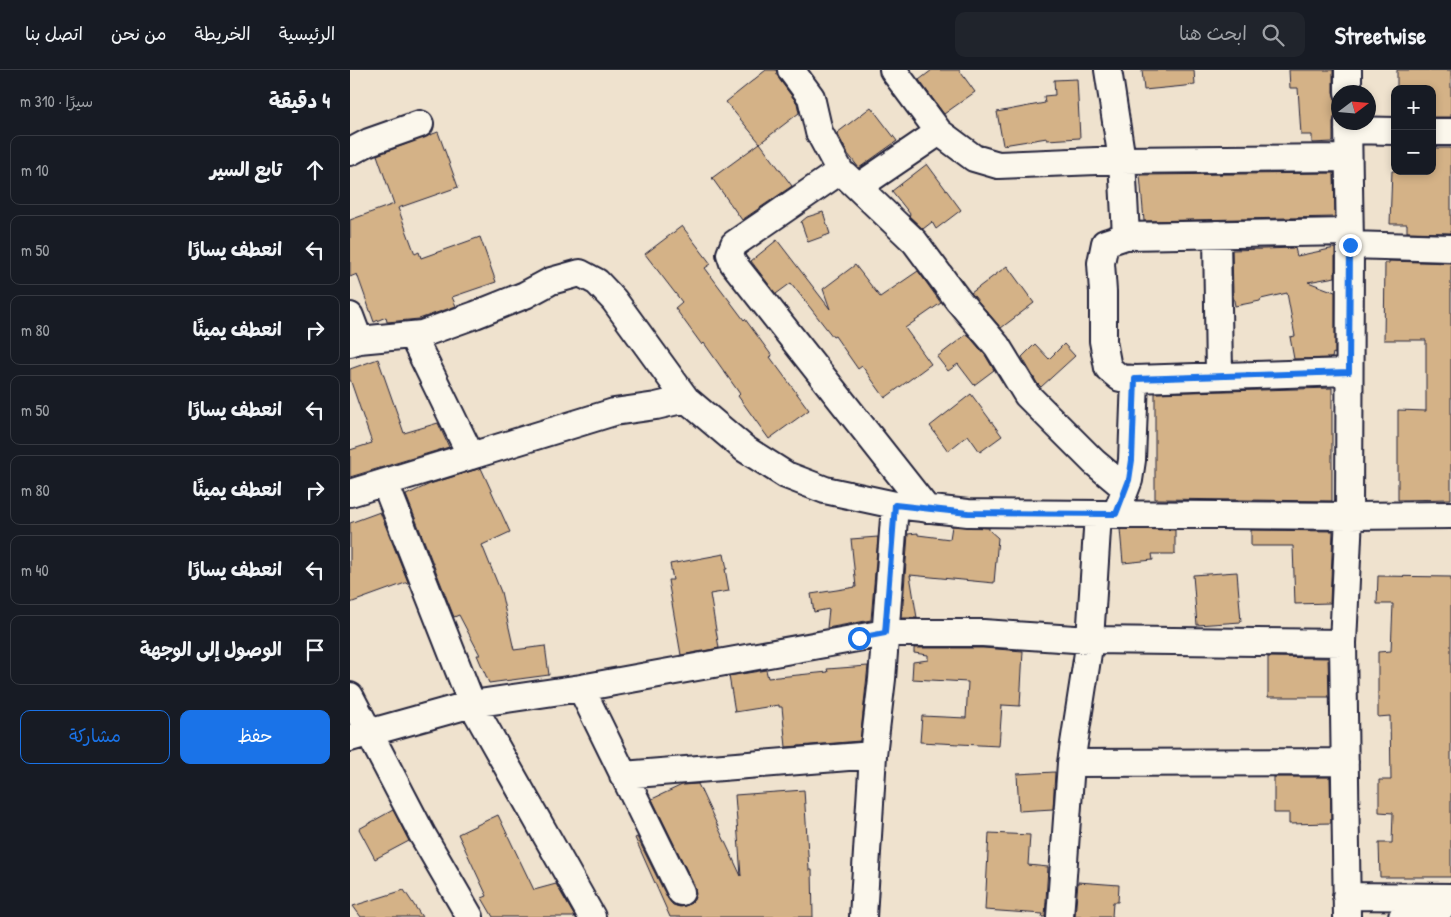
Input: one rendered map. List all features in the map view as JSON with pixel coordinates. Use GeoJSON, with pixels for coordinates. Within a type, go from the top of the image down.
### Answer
{"type":"FeatureCollection","features":[{"type":"Feature","properties":{"kind":"street"},"geometry":{"type":"LineString","coordinates":[[791,70],[811,97],[819,132],[849,179],[915,242],[958,300],[997,346],[1027,395],[1094,462],[1126,488]]}},
{"type":"Feature","properties":{"kind":"street"},"geometry":{"type":"LineString","coordinates":[[893,70],[939,132],[974,158],[998,166],[1122,160],[1348,158]]}},
{"type":"Feature","properties":{"kind":"street"},"geometry":{"type":"LineString","coordinates":[[1108,70],[1122,160],[1126,236]]}},
{"type":"Feature","properties":{"kind":"street"},"geometry":{"type":"LineString","coordinates":[[1348,70],[1348,85]]}},
{"type":"Feature","properties":{"kind":"street"},"geometry":{"type":"LineString","coordinates":[[350,152],[369,142],[420,124]]}},
{"type":"Feature","properties":{"kind":"street"},"geometry":{"type":"LineString","coordinates":[[1376,129],[1391,131]]}},
{"type":"Feature","properties":{"kind":"street"},"geometry":{"type":"LineString","coordinates":[[1348,130],[1350,238],[1349,516],[1343,643],[1347,907],[1451,897]]}},
{"type":"Feature","properties":{"kind":"street"},"geometry":{"type":"LineString","coordinates":[[927,509],[733,263],[730,254],[734,244],[849,179],[939,132]]}},
{"type":"Feature","properties":{"kind":"street"},"geometry":{"type":"LineString","coordinates":[[1436,132],[1451,132]]}},
{"type":"Feature","properties":{"kind":"street"},"geometry":{"type":"LineString","coordinates":[[1217,234],[1218,376]]}},
{"type":"Feature","properties":{"kind":"street"},"geometry":{"type":"LineString","coordinates":[[1349,372],[1120,378],[1108,368],[1103,341],[1104,292],[1101,263],[1105,243],[1126,236],[1217,234],[1350,238],[1451,248]]}},
{"type":"Feature","properties":{"kind":"street"},"geometry":{"type":"LineString","coordinates":[[353,333],[422,334],[524,295],[551,281],[580,273],[597,282],[614,300],[686,398],[745,449],[786,475],[825,490],[895,505],[968,513],[1451,515]]}},
{"type":"Feature","properties":{"kind":"street"},"geometry":{"type":"LineString","coordinates":[[412,335],[471,456]]}},
{"type":"Feature","properties":{"kind":"street"},"geometry":{"type":"LineString","coordinates":[[1060,917],[1071,763],[1107,514],[1126,488],[1129,480],[1132,460],[1135,379]]}},
{"type":"Feature","properties":{"kind":"street"},"geometry":{"type":"LineString","coordinates":[[350,492],[385,483],[614,412],[656,406],[686,398]]}},
{"type":"Feature","properties":{"kind":"street"},"geometry":{"type":"LineString","coordinates":[[385,483],[472,704],[592,917]]}},
{"type":"Feature","properties":{"kind":"street"},"geometry":{"type":"LineString","coordinates":[[863,917],[873,755],[882,679],[895,505]]}},
{"type":"Feature","properties":{"kind":"street"},"geometry":{"type":"LineString","coordinates":[[360,735],[472,704],[581,688],[885,633],[983,633],[1090,640],[1343,643]]}},
{"type":"Feature","properties":{"kind":"street"},"geometry":{"type":"LineString","coordinates":[[581,688],[681,892]]}},
{"type":"Feature","properties":{"kind":"street"},"geometry":{"type":"LineString","coordinates":[[350,696],[360,735],[422,834],[470,917]]}},
{"type":"Feature","properties":{"kind":"street"},"geometry":{"type":"LineString","coordinates":[[623,775],[873,755]]}},
{"type":"Feature","properties":{"kind":"street"},"geometry":{"type":"LineString","coordinates":[[1071,763],[1345,762]]}},
{"type":"Feature","properties":{"kind":"street"},"geometry":{"type":"LineString","coordinates":[[1402,917],[1451,905]]}},
{"type":"Feature","properties":{"kind":"building"},"geometry":{"type":"Polygon","coordinates":[[[766,70],[776,70],[779,79],[797,103],[799,113],[760,143],[726,102],[766,70]]]}},
{"type":"Feature","properties":{"kind":"building"},"geometry":{"type":"Polygon","coordinates":[[[932,70],[959,70],[975,92],[944,114],[919,80],[932,70]]]}},
{"type":"Feature","properties":{"kind":"building"},"geometry":{"type":"Polygon","coordinates":[[[1142,70],[1194,70],[1195,85],[1144,90],[1142,70]]]}},
{"type":"Feature","properties":{"kind":"building"},"geometry":{"type":"Polygon","coordinates":[[[1289,70],[1333,70],[1331,130],[1333,130],[1333,142],[1312,143],[1312,135],[1301,135],[1298,88],[1290,88],[1289,70]]]}},
{"type":"Feature","properties":{"kind":"building"},"geometry":{"type":"Polygon","coordinates":[[[1397,70],[1451,70],[1451,117],[1436,117],[1436,85],[1397,85],[1397,70]]]}},
{"type":"Feature","properties":{"kind":"building"},"geometry":{"type":"Polygon","coordinates":[[[1077,79],[1080,138],[1047,140],[1047,138],[1003,145],[997,112],[1045,103],[1044,96],[1055,95],[1054,80],[1077,79]]]}},
{"type":"Feature","properties":{"kind":"building"},"geometry":{"type":"Polygon","coordinates":[[[871,107],[897,141],[859,168],[848,154],[837,133],[871,107]]]}},
{"type":"Feature","properties":{"kind":"building"},"geometry":{"type":"Polygon","coordinates":[[[438,132],[458,187],[398,208],[415,254],[419,252],[421,258],[480,237],[496,282],[452,297],[456,306],[419,319],[387,322],[386,317],[374,322],[357,274],[350,277],[350,220],[394,204],[377,155],[438,132]]]}},
{"type":"Feature","properties":{"kind":"building"},"geometry":{"type":"Polygon","coordinates":[[[760,143],[792,186],[742,220],[712,178],[760,143]]]}},
{"type":"Feature","properties":{"kind":"building"},"geometry":{"type":"Polygon","coordinates":[[[1436,148],[1451,148],[1451,233],[1407,232],[1407,224],[1390,224],[1392,175],[1436,175],[1436,148]]]}},
{"type":"Feature","properties":{"kind":"building"},"geometry":{"type":"Polygon","coordinates":[[[927,164],[961,210],[936,229],[932,222],[923,229],[909,216],[910,214],[892,191],[927,164]]]}},
{"type":"Feature","properties":{"kind":"building"},"geometry":{"type":"Polygon","coordinates":[[[1334,173],[1335,217],[1144,221],[1140,175],[1334,173]]]}},
{"type":"Feature","properties":{"kind":"building"},"geometry":{"type":"Polygon","coordinates":[[[823,212],[830,234],[808,242],[801,222],[807,217],[823,212]]]}},
{"type":"Feature","properties":{"kind":"building"},"geometry":{"type":"Polygon","coordinates":[[[682,226],[711,264],[705,268],[745,319],[809,410],[769,439],[738,396],[740,394],[704,343],[702,345],[675,308],[682,302],[645,254],[682,226]]]}},
{"type":"Feature","properties":{"kind":"building"},"geometry":{"type":"Polygon","coordinates":[[[777,240],[830,309],[823,289],[855,265],[880,297],[918,271],[941,303],[905,328],[931,364],[885,398],[862,366],[858,369],[835,336],[833,337],[791,283],[776,294],[751,261],[777,240]]]}},
{"type":"Feature","properties":{"kind":"building"},"geometry":{"type":"Polygon","coordinates":[[[1295,248],[1297,256],[1335,248],[1335,277],[1308,282],[1335,292],[1335,354],[1333,353],[1332,358],[1294,359],[1290,337],[1295,336],[1287,293],[1235,306],[1232,250],[1295,248]]]}},
{"type":"Feature","properties":{"kind":"building"},"geometry":{"type":"Polygon","coordinates":[[[1389,261],[1451,263],[1451,499],[1398,500],[1398,410],[1426,411],[1426,340],[1384,340],[1385,263],[1389,263],[1389,261]]]}},
{"type":"Feature","properties":{"kind":"building"},"geometry":{"type":"Polygon","coordinates":[[[1007,266],[1034,303],[1001,328],[971,293],[1007,266]]]}},
{"type":"Feature","properties":{"kind":"building"},"geometry":{"type":"Polygon","coordinates":[[[967,334],[985,355],[994,370],[974,385],[958,364],[948,371],[937,357],[967,334]]]}},
{"type":"Feature","properties":{"kind":"building"},"geometry":{"type":"Polygon","coordinates":[[[1035,344],[1049,359],[1064,344],[1075,356],[1041,387],[1022,357],[1035,344]]]}},
{"type":"Feature","properties":{"kind":"building"},"geometry":{"type":"Polygon","coordinates":[[[378,359],[404,433],[438,423],[449,447],[350,477],[350,450],[372,443],[350,379],[350,369],[378,359]]]}},
{"type":"Feature","properties":{"kind":"building"},"geometry":{"type":"Polygon","coordinates":[[[1332,388],[1332,501],[1155,499],[1155,393],[1332,388]]]}},
{"type":"Feature","properties":{"kind":"building"},"geometry":{"type":"Polygon","coordinates":[[[971,394],[1002,436],[980,452],[968,435],[948,451],[930,426],[971,394]]]}},
{"type":"Feature","properties":{"kind":"building"},"geometry":{"type":"Polygon","coordinates":[[[481,468],[510,532],[482,545],[501,592],[514,650],[545,646],[549,675],[489,683],[477,655],[480,655],[459,615],[454,617],[406,495],[430,484],[481,468]]]}},
{"type":"Feature","properties":{"kind":"building"},"geometry":{"type":"Polygon","coordinates":[[[380,512],[408,582],[350,603],[350,523],[380,512]]]}},
{"type":"Feature","properties":{"kind":"building"},"geometry":{"type":"Polygon","coordinates":[[[952,526],[989,528],[998,538],[994,583],[910,575],[917,618],[902,618],[908,534],[918,533],[918,535],[950,539],[952,526]]]}},
{"type":"Feature","properties":{"kind":"building"},"geometry":{"type":"Polygon","coordinates":[[[1120,529],[1175,530],[1175,554],[1152,554],[1153,560],[1123,563],[1120,529]]]}},
{"type":"Feature","properties":{"kind":"building"},"geometry":{"type":"Polygon","coordinates":[[[1251,530],[1333,531],[1330,603],[1295,604],[1293,546],[1251,546],[1251,530]]]}},
{"type":"Feature","properties":{"kind":"building"},"geometry":{"type":"Polygon","coordinates":[[[878,537],[871,620],[827,628],[829,609],[814,612],[811,594],[856,587],[851,539],[878,537]]]}},
{"type":"Feature","properties":{"kind":"building"},"geometry":{"type":"Polygon","coordinates":[[[724,554],[729,591],[710,594],[719,648],[681,655],[668,580],[673,580],[670,564],[724,554]]]}},
{"type":"Feature","properties":{"kind":"building"},"geometry":{"type":"Polygon","coordinates":[[[1237,572],[1241,622],[1197,625],[1193,575],[1237,572]]]}},
{"type":"Feature","properties":{"kind":"building"},"geometry":{"type":"Polygon","coordinates":[[[1378,576],[1451,577],[1451,877],[1380,877],[1379,843],[1392,843],[1393,813],[1379,812],[1379,780],[1391,780],[1390,716],[1378,717],[1378,652],[1391,651],[1393,604],[1377,604],[1378,576]]]}},
{"type":"Feature","properties":{"kind":"building"},"geometry":{"type":"Polygon","coordinates":[[[914,648],[983,648],[1023,651],[1020,706],[1002,705],[999,746],[920,742],[922,716],[966,718],[968,682],[912,679],[913,662],[928,660],[928,655],[914,653],[914,648]]]}},
{"type":"Feature","properties":{"kind":"building"},"geometry":{"type":"Polygon","coordinates":[[[1268,657],[1328,658],[1329,697],[1268,697],[1268,657]]]}},
{"type":"Feature","properties":{"kind":"building"},"geometry":{"type":"Polygon","coordinates":[[[868,666],[860,741],[786,747],[782,707],[779,707],[779,705],[735,712],[729,676],[766,670],[768,678],[828,672],[827,669],[868,666]]]}},
{"type":"Feature","properties":{"kind":"building"},"geometry":{"type":"Polygon","coordinates":[[[1055,772],[1053,809],[1019,811],[1017,774],[1055,772]]]}},
{"type":"Feature","properties":{"kind":"building"},"geometry":{"type":"Polygon","coordinates":[[[1274,777],[1330,777],[1331,823],[1289,824],[1289,813],[1274,813],[1274,777]]]}},
{"type":"Feature","properties":{"kind":"building"},"geometry":{"type":"Polygon","coordinates":[[[698,784],[741,876],[735,795],[804,790],[809,870],[812,870],[813,917],[670,917],[635,838],[637,837],[668,899],[673,905],[680,907],[688,905],[694,900],[696,894],[694,885],[652,799],[682,785],[698,784]]]}},
{"type":"Feature","properties":{"kind":"building"},"geometry":{"type":"Polygon","coordinates":[[[393,810],[409,841],[375,859],[359,829],[393,810]]]}},
{"type":"Feature","properties":{"kind":"building"},"geometry":{"type":"Polygon","coordinates":[[[498,815],[534,890],[556,884],[575,917],[493,917],[482,898],[487,896],[458,834],[498,815]]]}},
{"type":"Feature","properties":{"kind":"building"},"geometry":{"type":"Polygon","coordinates":[[[989,833],[1030,835],[1028,865],[1048,867],[1045,917],[1042,917],[1043,914],[985,910],[989,833]]]}},
{"type":"Feature","properties":{"kind":"building"},"geometry":{"type":"Polygon","coordinates":[[[1078,882],[1119,885],[1118,902],[1113,902],[1112,917],[1075,917],[1078,882]]]}},
{"type":"Feature","properties":{"kind":"building"},"geometry":{"type":"Polygon","coordinates":[[[404,890],[422,917],[361,917],[353,906],[404,890]]]}},
{"type":"Feature","properties":{"kind":"route"},"geometry":{"type":"LineString","coordinates":[[859,638],[885,633],[895,505],[968,513],[1116,514],[1129,480],[1132,460],[1135,379],[1349,372],[1350,245]]}}]}
